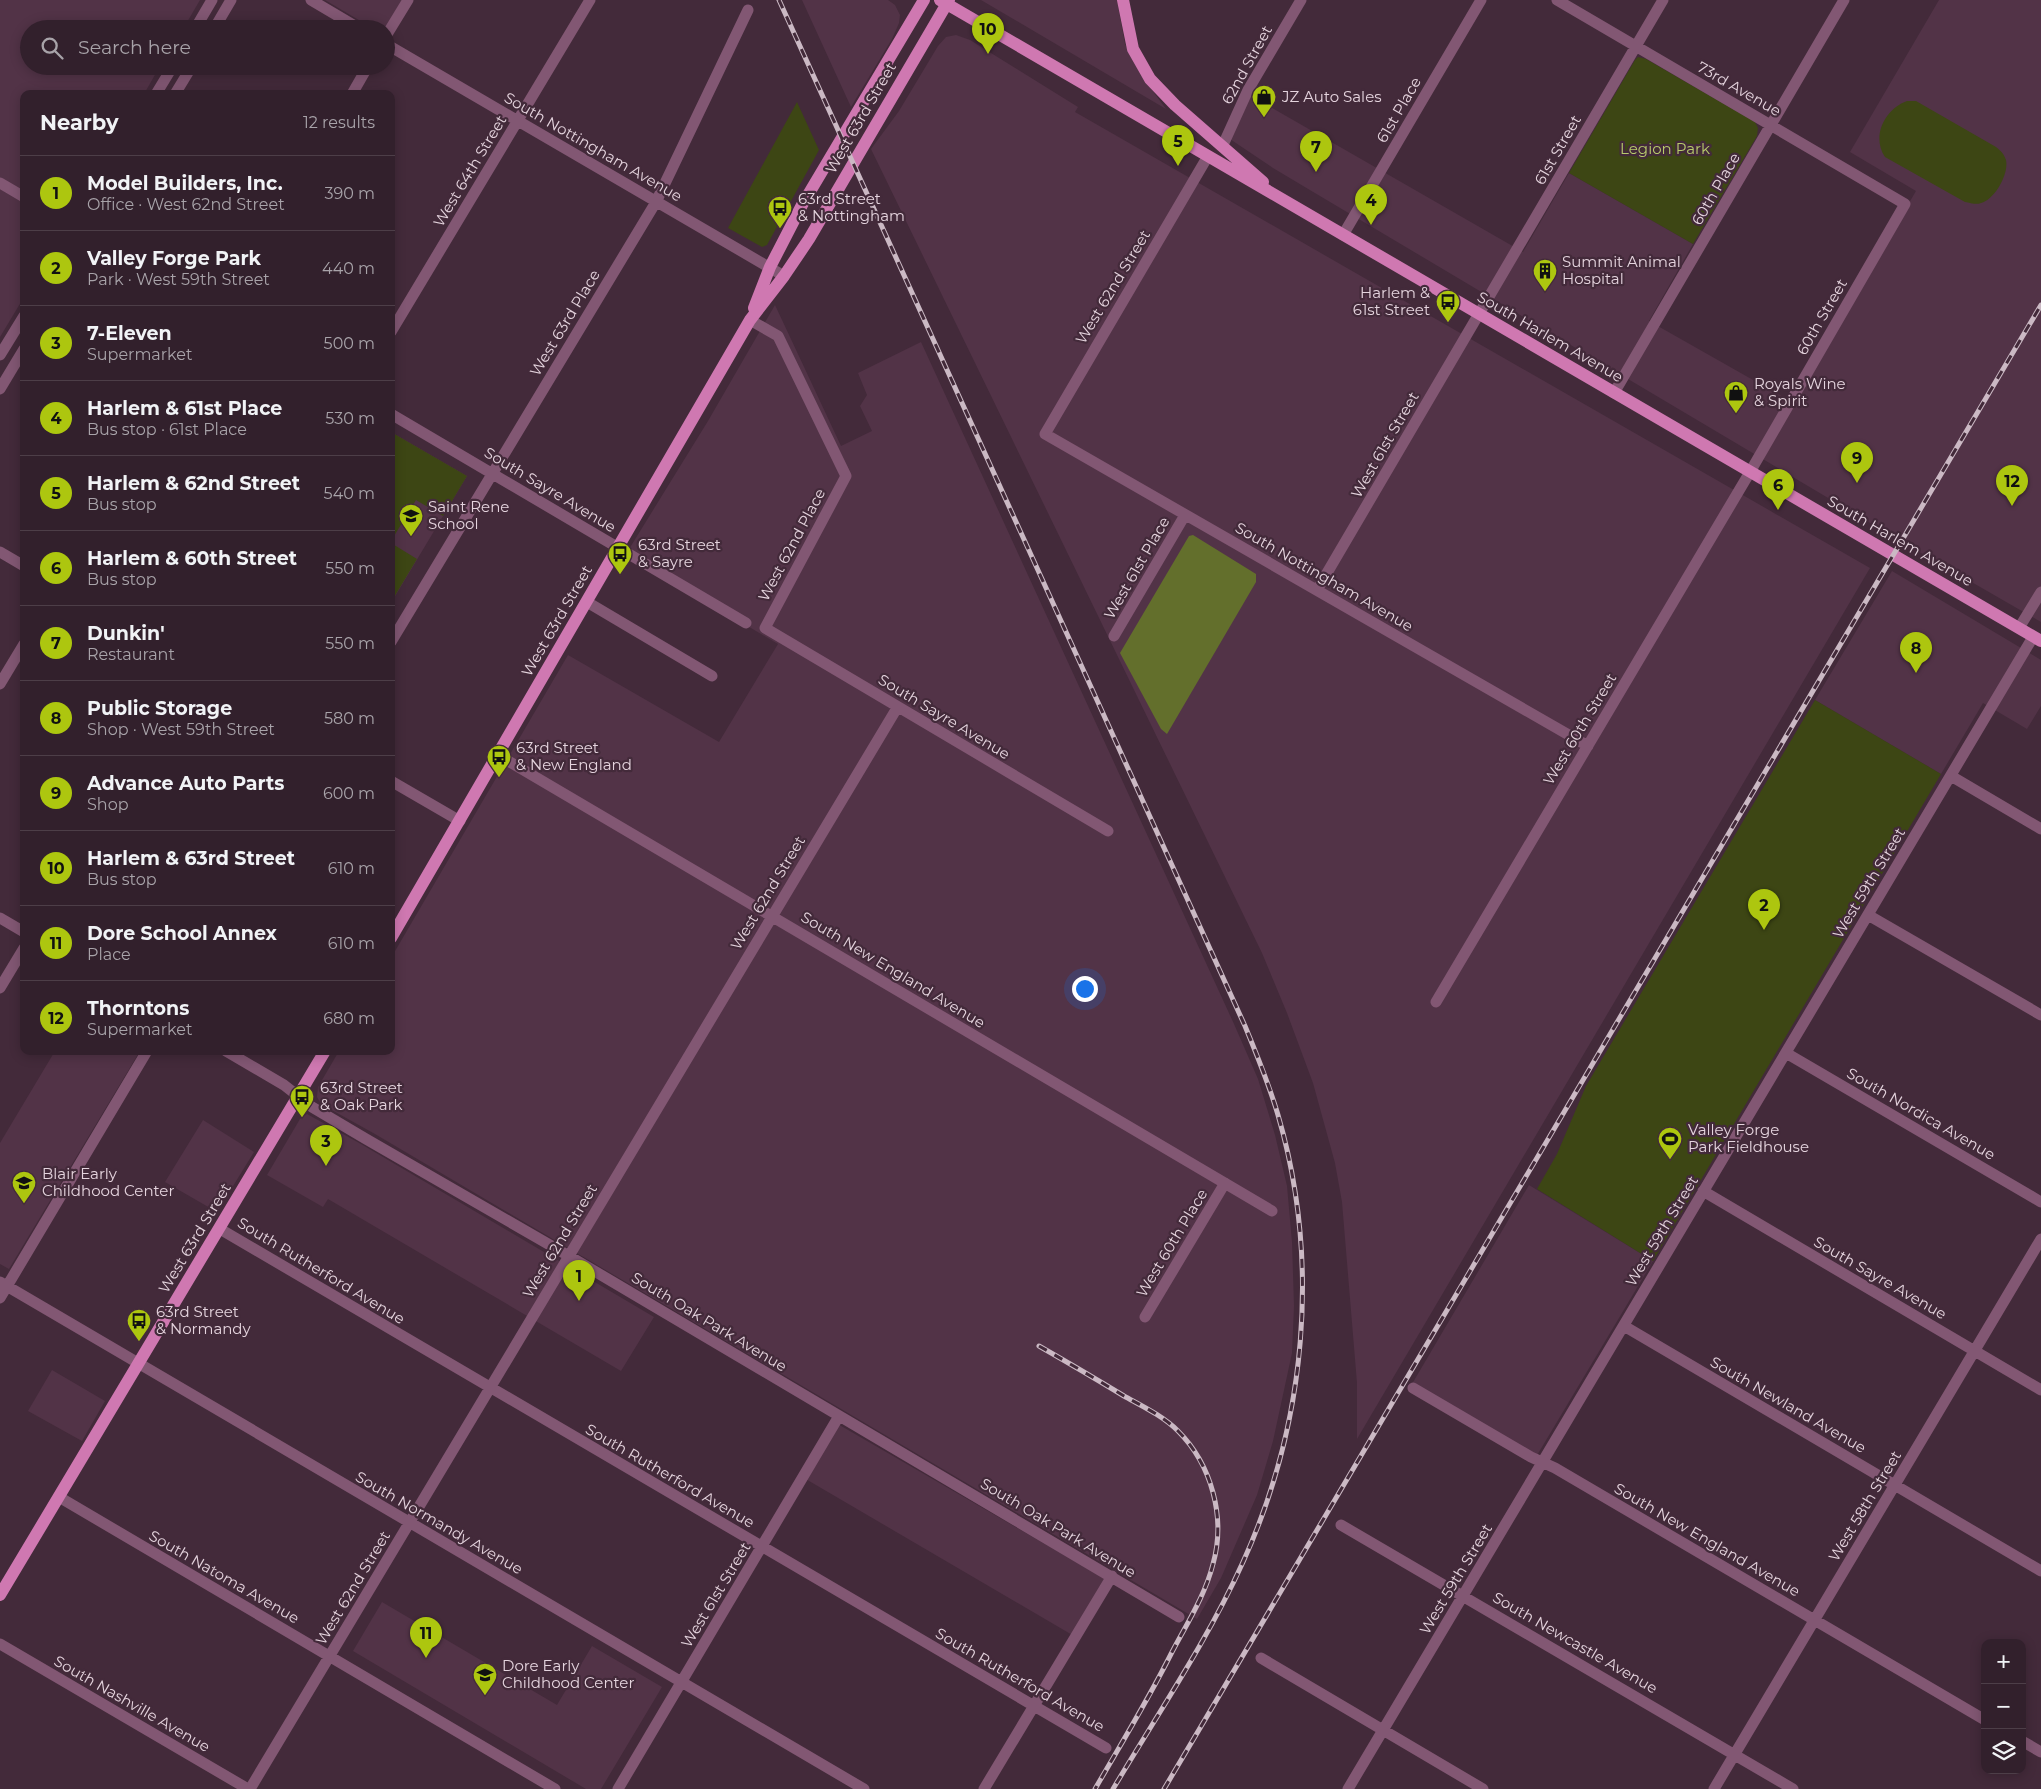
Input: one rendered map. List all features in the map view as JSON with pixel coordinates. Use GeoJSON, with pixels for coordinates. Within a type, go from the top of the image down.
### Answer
{"type":"FeatureCollection","features":[{"type":"Feature","properties":{"kind":"main road","name":"West 63rd Street"},"geometry":{"type":"LineString","coordinates":[[750,320],[770,267],[802,205],[924,0]]}},
{"type":"Feature","properties":{"kind":"main road"},"geometry":{"type":"LineString","coordinates":[[1123,0],[1133,50],[1150,79],[1175,105],[1284,200]]}},
{"type":"Feature","properties":{"kind":"main road","name":"West 63rd Street"},"geometry":{"type":"LineString","coordinates":[[395,931],[750,320],[784,276],[809,239],[945,1]]}},
{"type":"Feature","properties":{"kind":"main road","name":"South Harlem Avenue"},"geometry":{"type":"LineString","coordinates":[[945,1],[2037,639]]}},
{"type":"Feature","properties":{"kind":"main road","name":"West 63rd Street"},"geometry":{"type":"LineString","coordinates":[[0,1596],[324,1055]]}},
{"type":"Feature","properties":{"kind":"street"},"geometry":{"type":"LineString","coordinates":[[200,20],[212,0]]}},
{"type":"Feature","properties":{"kind":"street"},"geometry":{"type":"LineString","coordinates":[[219,20],[231,0]]}},
{"type":"Feature","properties":{"kind":"street"},"geometry":{"type":"LineString","coordinates":[[311,0],[345,20]]}},
{"type":"Feature","properties":{"kind":"street"},"geometry":{"type":"LineString","coordinates":[[395,21],[408,0]]}},
{"type":"Feature","properties":{"kind":"street","name":"West 64th Street"},"geometry":{"type":"LineString","coordinates":[[395,325],[590,0]]}},
{"type":"Feature","properties":{"kind":"street","name":"62nd Street"},"geometry":{"type":"LineString","coordinates":[[1222,145],[1248,90],[1301,0]]}},
{"type":"Feature","properties":{"kind":"street","name":"61st Place"},"geometry":{"type":"LineString","coordinates":[[1343,235],[1481,0]]}},
{"type":"Feature","properties":{"kind":"street","name":"73rd Avenue"},"geometry":{"type":"LineString","coordinates":[[1557,0],[1905,204]]}},
{"type":"Feature","properties":{"kind":"street","name":"61st Street"},"geometry":{"type":"LineString","coordinates":[[1478,314],[1663,0]]}},
{"type":"Feature","properties":{"kind":"street","name":"60th Place"},"geometry":{"type":"LineString","coordinates":[[1614,393],[1844,0]]}},
{"type":"Feature","properties":{"kind":"street","name":"West 63rd Place"},"geometry":{"type":"LineString","coordinates":[[395,635],[656,202],[748,10]]}},
{"type":"Feature","properties":{"kind":"street","name":"South Nottingham Avenue"},"geometry":{"type":"LineString","coordinates":[[395,49],[784,276]]}},
{"type":"Feature","properties":{"kind":"street"},"geometry":{"type":"LineString","coordinates":[[158,90],[167,75]]}},
{"type":"Feature","properties":{"kind":"street"},"geometry":{"type":"LineString","coordinates":[[177,90],[187,75]]}},
{"type":"Feature","properties":{"kind":"street"},"geometry":{"type":"LineString","coordinates":[[354,90],[363,75]]}},
{"type":"Feature","properties":{"kind":"street","name":"West 62nd Street"},"geometry":{"type":"LineString","coordinates":[[1045,434],[1208,156]]}},
{"type":"Feature","properties":{"kind":"street"},"geometry":{"type":"LineString","coordinates":[[0,183],[20,195]]}},
{"type":"Feature","properties":{"kind":"street","name":"60th Street"},"geometry":{"type":"LineString","coordinates":[[1750,472],[1905,204]]}},
{"type":"Feature","properties":{"kind":"street","name":"West 61st Street"},"geometry":{"type":"LineString","coordinates":[[1317,590],[1478,314]]}},
{"type":"Feature","properties":{"kind":"street","name":"West 62nd Place"},"geometry":{"type":"LineString","coordinates":[[750,320],[778,336],[846,476],[765,628]]}},
{"type":"Feature","properties":{"kind":"street"},"geometry":{"type":"LineString","coordinates":[[0,355],[20,322]]}},
{"type":"Feature","properties":{"kind":"street"},"geometry":{"type":"LineString","coordinates":[[0,389],[20,356]]}},
{"type":"Feature","properties":{"kind":"street","name":"South Sayre Avenue"},"geometry":{"type":"LineString","coordinates":[[395,416],[746,623]]}},
{"type":"Feature","properties":{"kind":"street","name":"South Nottingham Avenue"},"geometry":{"type":"LineString","coordinates":[[1045,434],[1588,746]]}},
{"type":"Feature","properties":{"kind":"street","name":"West 60th Street"},"geometry":{"type":"LineString","coordinates":[[1436,1002],[1750,472]]}},
{"type":"Feature","properties":{"kind":"street","name":"West 61st Place"},"geometry":{"type":"LineString","coordinates":[[1114,636],[1185,515]]}},
{"type":"Feature","properties":{"kind":"street"},"geometry":{"type":"LineString","coordinates":[[0,552],[20,564]]}},
{"type":"Feature","properties":{"kind":"street"},"geometry":{"type":"LineString","coordinates":[[2019,628],[2041,592]]}},
{"type":"Feature","properties":{"kind":"street"},"geometry":{"type":"LineString","coordinates":[[587,602],[712,676]]}},
{"type":"Feature","properties":{"kind":"street","name":"South Sayre Avenue"},"geometry":{"type":"LineString","coordinates":[[765,628],[1108,832]]}},
{"type":"Feature","properties":{"kind":"street","name":"West 59th Street"},"geometry":{"type":"LineString","coordinates":[[1348,1789],[1950,776],[2037,639]]}},
{"type":"Feature","properties":{"kind":"street"},"geometry":{"type":"LineString","coordinates":[[0,684],[20,651]]}},
{"type":"Feature","properties":{"kind":"street","name":"West 62nd Street"},"geometry":{"type":"LineString","coordinates":[[249,1789],[897,708]]}},
{"type":"Feature","properties":{"kind":"street","name":"South New England Avenue"},"geometry":{"type":"LineString","coordinates":[[498,755],[1272,1211]]}},
{"type":"Feature","properties":{"kind":"street"},"geometry":{"type":"LineString","coordinates":[[1950,776],[2041,829]]}},
{"type":"Feature","properties":{"kind":"street"},"geometry":{"type":"LineString","coordinates":[[395,784],[460,820]]}},
{"type":"Feature","properties":{"kind":"street"},"geometry":{"type":"LineString","coordinates":[[1868,915],[2041,1015]]}},
{"type":"Feature","properties":{"kind":"street"},"geometry":{"type":"LineString","coordinates":[[0,918],[20,930]]}},
{"type":"Feature","properties":{"kind":"street"},"geometry":{"type":"LineString","coordinates":[[0,988],[20,955]]}},
{"type":"Feature","properties":{"kind":"street","name":"South Nordica Avenue"},"geometry":{"type":"LineString","coordinates":[[1786,1052],[2041,1202]]}},
{"type":"Feature","properties":{"kind":"street"},"geometry":{"type":"LineString","coordinates":[[0,1298],[4,1284],[145,1055]]}},
{"type":"Feature","properties":{"kind":"street","name":"South Oak Park Avenue"},"geometry":{"type":"LineString","coordinates":[[233,1055],[284,1085],[299,1097],[366,1139],[569,1256],[1179,1617]]}},
{"type":"Feature","properties":{"kind":"street","name":"West 60th Place"},"geometry":{"type":"LineString","coordinates":[[1145,1317],[1225,1183]]}},
{"type":"Feature","properties":{"kind":"street","name":"South Sayre Avenue"},"geometry":{"type":"LineString","coordinates":[[1703,1191],[2041,1390]]}},
{"type":"Feature","properties":{"kind":"street","name":"South Rutherford Avenue"},"geometry":{"type":"LineString","coordinates":[[220,1229],[1106,1748]]}},
{"type":"Feature","properties":{"kind":"street","name":"West 58th Street"},"geometry":{"type":"LineString","coordinates":[[1714,1789],[2041,1239]]}},
{"type":"Feature","properties":{"kind":"street","name":"South Normandy Avenue"},"geometry":{"type":"LineString","coordinates":[[4,1284],[864,1789]]}},
{"type":"Feature","properties":{"kind":"street","name":"South Newland Avenue"},"geometry":{"type":"LineString","coordinates":[[1624,1326],[2041,1571]]}},
{"type":"Feature","properties":{"kind":"street","name":"South New England Avenue"},"geometry":{"type":"LineString","coordinates":[[1413,1388],[1555,1468],[1981,1718]]}},
{"type":"Feature","properties":{"kind":"street","name":"West 61st Street"},"geometry":{"type":"LineString","coordinates":[[618,1789],[839,1416]]}},
{"type":"Feature","properties":{"kind":"street","name":"South Natoma Avenue"},"geometry":{"type":"LineString","coordinates":[[59,1497],[555,1789]]}},
{"type":"Feature","properties":{"kind":"street","name":"South Newcastle Avenue"},"geometry":{"type":"LineString","coordinates":[[1340,1525],[1794,1789]]}},
{"type":"Feature","properties":{"kind":"street"},"geometry":{"type":"LineString","coordinates":[[984,1789],[1112,1576]]}},
{"type":"Feature","properties":{"kind":"street","name":"South Nashville Avenue"},"geometry":{"type":"LineString","coordinates":[[0,1644],[249,1789]]}},
{"type":"Feature","properties":{"kind":"street"},"geometry":{"type":"LineString","coordinates":[[1261,1658],[1483,1789]]}},
{"type":"Feature","properties":{"kind":"street"},"geometry":{"type":"LineString","coordinates":[[2026,1744],[2041,1752]]}},
{"type":"Feature","properties":{"kind":"shaded area"},"geometry":{"type":"Polygon","coordinates":[[[0,0],[200,0],[188,20],[20,20],[20,75],[155,75],[146,90],[20,90],[20,304],[0,337],[0,0]]]}},
{"type":"Feature","properties":{"kind":"shaded area"},"geometry":{"type":"Polygon","coordinates":[[[325,0],[402,0],[390,20],[359,20],[325,0]]]}},
{"type":"Feature","properties":{"kind":"shaded area"},"geometry":{"type":"Polygon","coordinates":[[[802,0],[888,0],[895,5],[900,15],[899,23],[892,39],[851,107],[802,0]]]}},
{"type":"Feature","properties":{"kind":"shaded area"},"geometry":{"type":"Polygon","coordinates":[[[981,0],[1117,0],[1125,44],[1141,75],[1166,109],[981,0]]]}},
{"type":"Feature","properties":{"kind":"shaded area"},"geometry":{"type":"Polygon","coordinates":[[[1939,0],[2041,0],[2041,622],[1909,546],[1325,199],[1273,168],[1224,135],[1248,94],[1523,252],[1569,173],[1693,244],[1649,321],[1792,402],[1916,191],[1850,152],[1939,0]]]}},
{"type":"Feature","properties":{"kind":"shaded area"},"geometry":{"type":"Polygon","coordinates":[[[956,35],[970,40],[1078,107],[1075,112],[1870,568],[1357,1439],[1357,1383],[1342,1202],[1335,1163],[1313,1083],[1287,1013],[1262,953],[871,149],[899,111],[938,46],[946,37],[956,35]]]}},
{"type":"Feature","properties":{"kind":"shaded area"},"geometry":{"type":"Polygon","coordinates":[[[775,305],[841,446],[872,431],[860,406],[867,395],[858,373],[921,342],[1258,1079],[1275,1135],[1287,1186],[1292,1242],[1294,1306],[1292,1353],[1273,1441],[1257,1495],[1221,1578],[1197,1619],[375,1134],[321,1104],[317,1097],[318,1087],[337,1055],[395,1055],[395,951],[568,655],[719,742],[778,644],[626,554],[708,421],[775,305]]]}},
{"type":"Feature","properties":{"kind":"shaded area","name":"Saint Rene School"},"geometry":{"type":"Polygon","coordinates":[[[395,434],[467,476],[395,596],[395,434]]]}},
{"type":"Feature","properties":{"kind":"shaded area"},"geometry":{"type":"Polygon","coordinates":[[[1892,571],[2041,660],[2041,706],[2027,729],[1983,703],[1941,774],[1815,700],[1892,571]]]}},
{"type":"Feature","properties":{"kind":"shaded area","name":"Blair Early Childhood Center"},"geometry":{"type":"Polygon","coordinates":[[[53,1055],[138,1055],[9,1269],[0,1264],[0,1143],[53,1055]]]}},
{"type":"Feature","properties":{"kind":"shaded area"},"geometry":{"type":"Polygon","coordinates":[[[307,1114],[654,1317],[621,1371],[328,1199],[323,1207],[267,1175],[300,1119],[307,1114]]]}},
{"type":"Feature","properties":{"kind":"shaded area"},"geometry":{"type":"Polygon","coordinates":[[[203,1120],[254,1152],[217,1212],[165,1182],[203,1120]]]}},
{"type":"Feature","properties":{"kind":"shaded area"},"geometry":{"type":"Polygon","coordinates":[[[1529,1185],[1653,1261],[1536,1457],[1412,1384],[1529,1185]]]}},
{"type":"Feature","properties":{"kind":"shaded area"},"geometry":{"type":"Polygon","coordinates":[[[52,1370],[105,1401],[82,1441],[28,1411],[52,1370]]]}},
{"type":"Feature","properties":{"kind":"shaded area"},"geometry":{"type":"Polygon","coordinates":[[[836,1423],[1107,1580],[1074,1636],[804,1478],[836,1423]]]}},
{"type":"Feature","properties":{"kind":"shaded area","name":"Dore Early Childhood Center"},"geometry":{"type":"Polygon","coordinates":[[[382,1602],[557,1705],[592,1646],[662,1687],[601,1789],[586,1789],[353,1651],[382,1602]]]}},
{"type":"Feature","properties":{"kind":"green space","name":"Legion Park"},"geometry":{"type":"Polygon","coordinates":[[[1638,57],[1646,59],[1755,122],[1758,128],[1757,136],[1693,244],[1569,173],[1638,57]]]}},
{"type":"Feature","properties":{"kind":"green space"},"geometry":{"type":"Polygon","coordinates":[[[1907,101],[1916,101],[1996,147],[2002,153],[2006,160],[2005,172],[2000,185],[1991,197],[1979,204],[1965,202],[1885,157],[1879,141],[1882,124],[1892,110],[1907,101]]]}},
{"type":"Feature","properties":{"kind":"green space"},"geometry":{"type":"Polygon","coordinates":[[[797,102],[819,150],[767,245],[762,247],[728,228],[797,102]]]}},
{"type":"Feature","properties":{"kind":"green space"},"geometry":{"type":"Polygon","coordinates":[[[395,434],[467,476],[443,516],[416,500],[395,534],[395,434]]]}},
{"type":"Feature","properties":{"kind":"green space"},"geometry":{"type":"Polygon","coordinates":[[[1193,535],[1256,574],[1256,582],[1167,734],[1161,729],[1120,653],[1189,536],[1193,535]]]}},
{"type":"Feature","properties":{"kind":"green space"},"geometry":{"type":"Polygon","coordinates":[[[395,545],[417,559],[395,596],[395,545]]]}},
{"type":"Feature","properties":{"kind":"green space"},"geometry":{"type":"Polygon","coordinates":[[[1815,700],[1941,774],[1653,1261],[1537,1189],[1557,1154],[1586,1086],[1815,700]]]}},
{"type":"Feature","properties":{"kind":"railway"},"geometry":{"type":"LineString","coordinates":[[779,0],[1245,1026],[1263,1070],[1278,1115],[1291,1171],[1300,1227],[1302,1284],[1300,1342],[1293,1398],[1281,1454],[1264,1509],[1229,1591],[1198,1649],[1113,1789]]}},
{"type":"Feature","properties":{"kind":"railway"},"geometry":{"type":"LineString","coordinates":[[1164,1789],[2041,305]]}},
{"type":"Feature","properties":{"kind":"railway"},"geometry":{"type":"LineString","coordinates":[[1039,1346],[1152,1412],[1178,1431],[1200,1460],[1213,1493],[1217,1511],[1217,1546],[1210,1576],[1195,1610],[1153,1688],[1095,1789]]}},
{"type":"Feature","properties":{"kind":"place","name":"Harlem & 63rd Street"},"geometry":{"type":"Point","coordinates":[988,54]}},
{"type":"Feature","properties":{"kind":"place","name":"JZ Auto Sales"},"geometry":{"type":"Point","coordinates":[1264,118]}},
{"type":"Feature","properties":{"kind":"place","name":"Harlem & 62nd Street"},"geometry":{"type":"Point","coordinates":[1178,166]}},
{"type":"Feature","properties":{"kind":"place","name":"Dunkin'"},"geometry":{"type":"Point","coordinates":[1316,172]}},
{"type":"Feature","properties":{"kind":"place","name":"Harlem & 61st Place"},"geometry":{"type":"Point","coordinates":[1371,225]}},
{"type":"Feature","properties":{"kind":"place","name":"63rd Street & Nottingham"},"geometry":{"type":"Point","coordinates":[780,229]}},
{"type":"Feature","properties":{"kind":"place","name":"Summit Animal Hospital"},"geometry":{"type":"Point","coordinates":[1545,292]}},
{"type":"Feature","properties":{"kind":"place","name":"Harlem & 61st Street"},"geometry":{"type":"Point","coordinates":[1448,323]}},
{"type":"Feature","properties":{"kind":"place","name":"Royals Wine & Spirit"},"geometry":{"type":"Point","coordinates":[1736,414]}},
{"type":"Feature","properties":{"kind":"place","name":"Advance Auto Parts"},"geometry":{"type":"Point","coordinates":[1857,483]}},
{"type":"Feature","properties":{"kind":"place","name":"Thorntons"},"geometry":{"type":"Point","coordinates":[2012,506]}},
{"type":"Feature","properties":{"kind":"place","name":"Harlem & 60th Street"},"geometry":{"type":"Point","coordinates":[1778,510]}},
{"type":"Feature","properties":{"kind":"place","name":"Saint Rene School"},"geometry":{"type":"Point","coordinates":[411,537]}},
{"type":"Feature","properties":{"kind":"place","name":"63rd Street & Sayre"},"geometry":{"type":"Point","coordinates":[620,575]}},
{"type":"Feature","properties":{"kind":"place","name":"Public Storage"},"geometry":{"type":"Point","coordinates":[1916,673]}},
{"type":"Feature","properties":{"kind":"place","name":"63rd Street & New England"},"geometry":{"type":"Point","coordinates":[499,778]}},
{"type":"Feature","properties":{"kind":"place","name":"Valley Forge Park"},"geometry":{"type":"Point","coordinates":[1764,930]}},
{"type":"Feature","properties":{"kind":"place","name":"63rd Street & Oak Park"},"geometry":{"type":"Point","coordinates":[302,1118]}},
{"type":"Feature","properties":{"kind":"place","name":"Valley Forge Park Fieldhouse"},"geometry":{"type":"Point","coordinates":[1670,1160]}},
{"type":"Feature","properties":{"kind":"place","name":"7-Eleven"},"geometry":{"type":"Point","coordinates":[326,1166]}},
{"type":"Feature","properties":{"kind":"place","name":"Blair Early Childhood Center"},"geometry":{"type":"Point","coordinates":[24,1204]}},
{"type":"Feature","properties":{"kind":"place","name":"Model Builders, Inc."},"geometry":{"type":"Point","coordinates":[579,1301]}},
{"type":"Feature","properties":{"kind":"place","name":"63rd Street & Normandy"},"geometry":{"type":"Point","coordinates":[139,1342]}},
{"type":"Feature","properties":{"kind":"place","name":"Dore School Annex"},"geometry":{"type":"Point","coordinates":[426,1658]}},
{"type":"Feature","properties":{"kind":"place","name":"Dore Early Childhood Center"},"geometry":{"type":"Point","coordinates":[485,1696]}}]}
